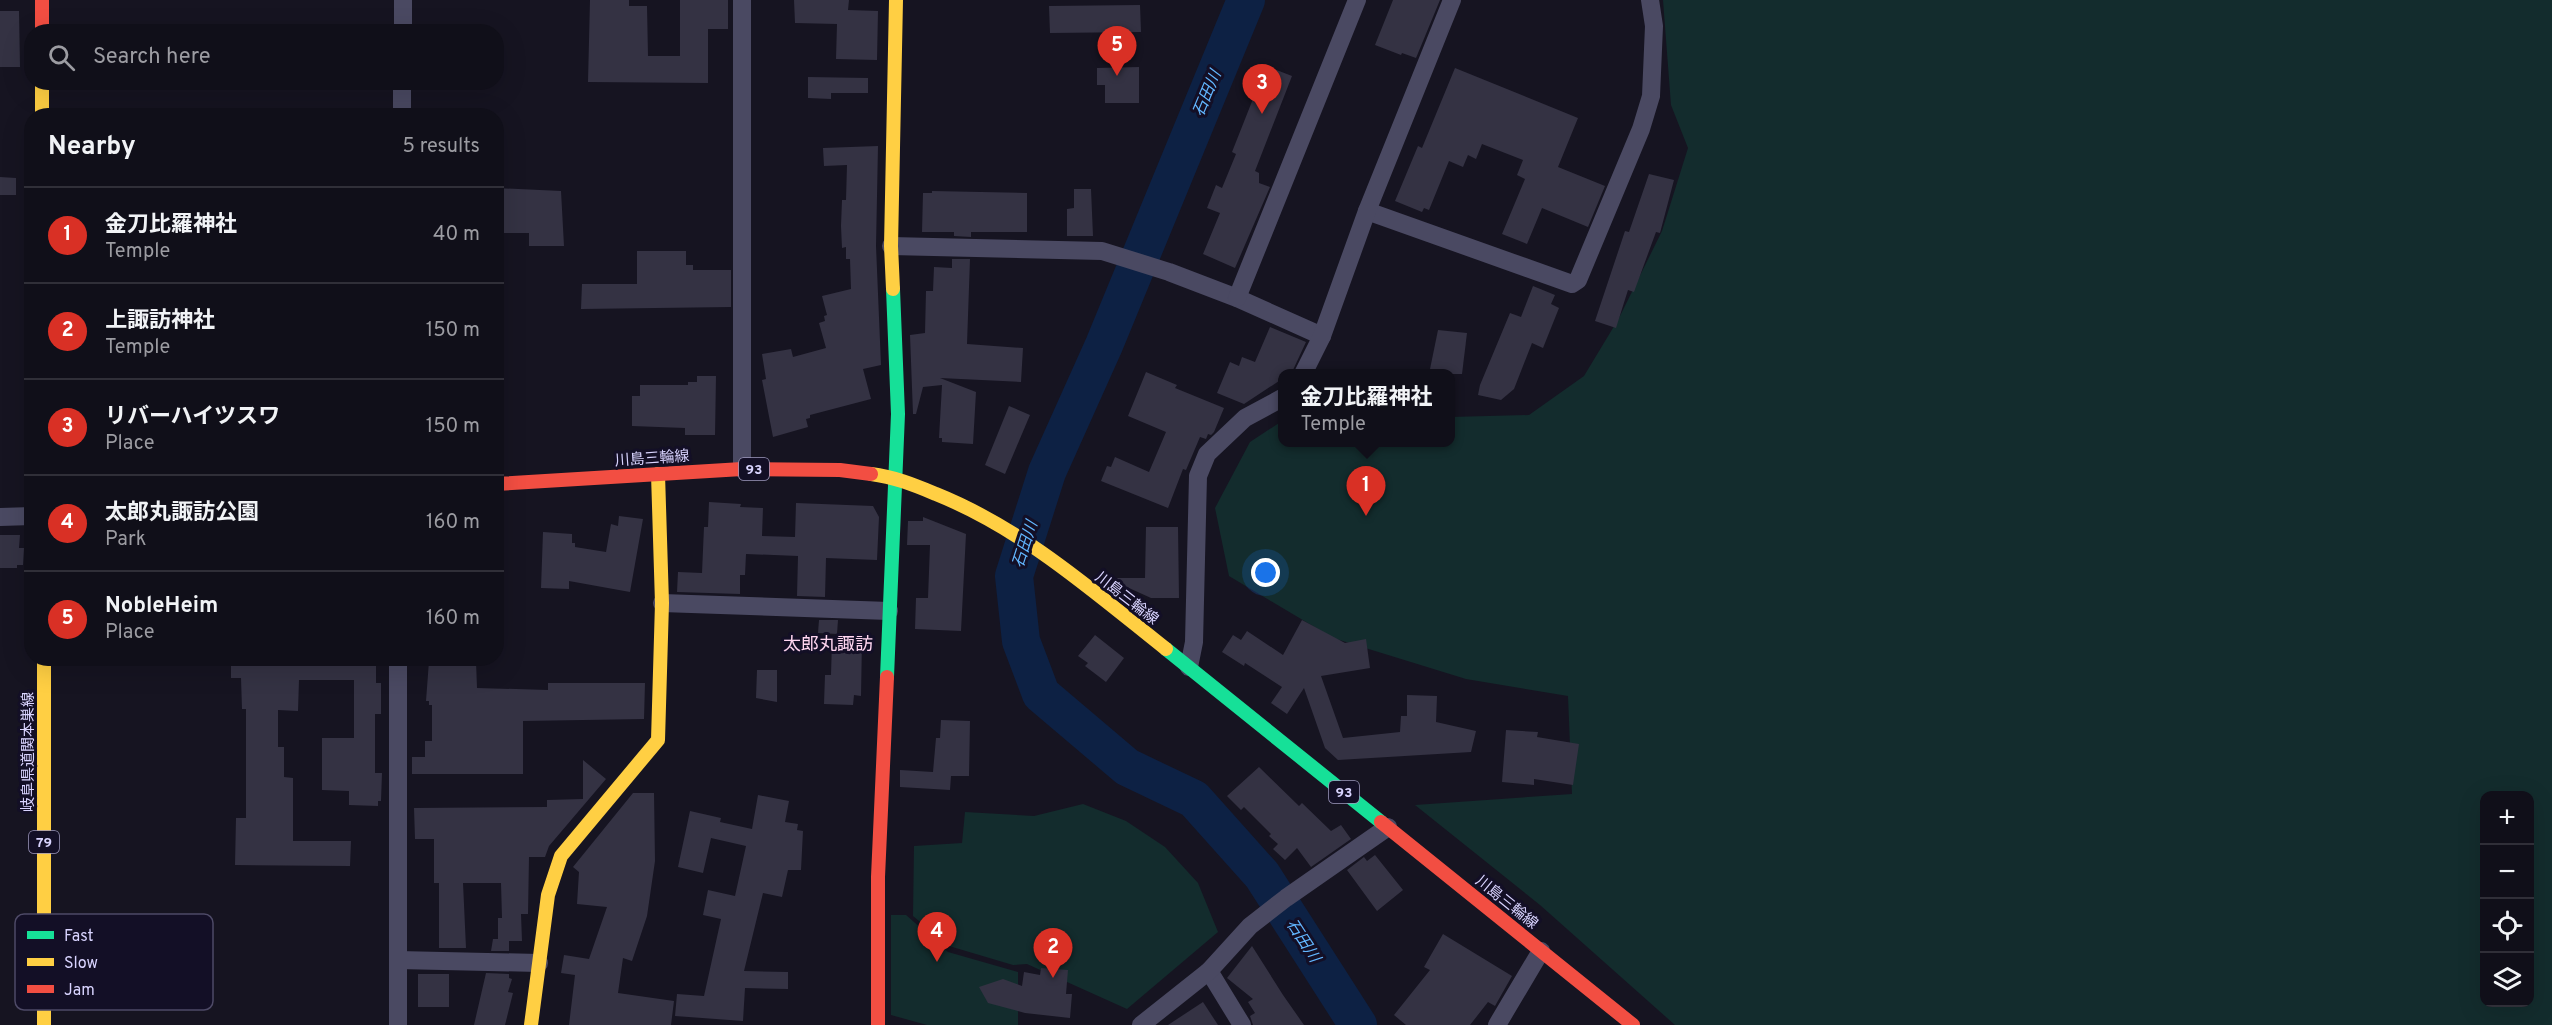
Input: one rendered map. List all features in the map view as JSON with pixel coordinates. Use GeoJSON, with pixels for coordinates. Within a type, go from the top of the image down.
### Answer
{"type":"FeatureCollection","features":[{"type":"Feature","properties":{"kind":"main road"},"geometry":{"type":"LineString","coordinates":[[42,0],[42,24]]}},
{"type":"Feature","properties":{"kind":"main road"},"geometry":{"type":"LineString","coordinates":[[878,1025],[878,877],[898,414],[891,246],[896,0]]}},
{"type":"Feature","properties":{"kind":"main road"},"geometry":{"type":"LineString","coordinates":[[42,90],[42,108]]}},
{"type":"Feature","properties":{"kind":"main road","name":"川島三輪線"},"geometry":{"type":"LineString","coordinates":[[504,484],[742,469],[840,470],[895,477],[957,502],[1055,560],[1632,1025]]}},
{"type":"Feature","properties":{"kind":"main road"},"geometry":{"type":"LineString","coordinates":[[531,1025],[548,895],[561,856],[658,740],[662,603],[658,474]]}},
{"type":"Feature","properties":{"kind":"main road","name":"岐阜県道関本巣線"},"geometry":{"type":"LineString","coordinates":[[44,666],[44,914]]}},
{"type":"Feature","properties":{"kind":"street"},"geometry":{"type":"LineString","coordinates":[[403,0],[403,24]]}},
{"type":"Feature","properties":{"kind":"street"},"geometry":{"type":"LineString","coordinates":[[742,0],[742,469]]}},
{"type":"Feature","properties":{"kind":"street"},"geometry":{"type":"LineString","coordinates":[[1237,298],[1357,0]]}},
{"type":"Feature","properties":{"kind":"street"},"geometry":{"type":"LineString","coordinates":[[1306,369],[1322,336],[1367,210],[1452,0]]}},
{"type":"Feature","properties":{"kind":"street"},"geometry":{"type":"LineString","coordinates":[[1367,210],[1572,284],[1578,280],[1641,129],[1651,96],[1654,26],[1650,0]]}},
{"type":"Feature","properties":{"kind":"street"},"geometry":{"type":"LineString","coordinates":[[402,90],[402,108]]}},
{"type":"Feature","properties":{"kind":"street"},"geometry":{"type":"LineString","coordinates":[[891,246],[1102,250],[1164,270],[1237,298],[1322,336]]}},
{"type":"Feature","properties":{"kind":"street"},"geometry":{"type":"LineString","coordinates":[[1189,667],[1194,642],[1198,476],[1207,454],[1245,418],[1278,400]]}},
{"type":"Feature","properties":{"kind":"street"},"geometry":{"type":"LineString","coordinates":[[0,517],[24,516]]}},
{"type":"Feature","properties":{"kind":"street"},"geometry":{"type":"LineString","coordinates":[[662,603],[889,611]]}},
{"type":"Feature","properties":{"kind":"street"},"geometry":{"type":"LineString","coordinates":[[398,666],[398,1025]]}},
{"type":"Feature","properties":{"kind":"street"},"geometry":{"type":"LineString","coordinates":[[1141,1025],[1209,971],[1250,926],[1388,827]]}},
{"type":"Feature","properties":{"kind":"street"},"geometry":{"type":"LineString","coordinates":[[1497,1025],[1542,951]]}},
{"type":"Feature","properties":{"kind":"street"},"geometry":{"type":"LineString","coordinates":[[398,960],[539,963]]}},
{"type":"Feature","properties":{"kind":"street"},"geometry":{"type":"LineString","coordinates":[[1209,971],[1242,1025]]}},
{"type":"Feature","properties":{"kind":"green space"},"geometry":{"type":"Polygon","coordinates":[[[1663,0],[2552,0],[2552,1025],[1675,1025],[1540,905],[1415,805],[1572,794],[1568,696],[1466,679],[1333,638],[1229,576],[1215,508],[1250,442],[1278,424],[1278,447],[1455,447],[1455,417],[1529,415],[1584,376],[1619,318],[1662,231],[1688,148],[1671,105],[1663,0]]]}},
{"type":"Feature","properties":{"kind":"green space"},"geometry":{"type":"Polygon","coordinates":[[[1083,804],[1126,821],[1165,847],[1198,883],[1218,932],[1127,1009],[1027,964],[1013,965],[949,946],[913,916],[914,846],[962,843],[965,812],[1034,816],[1083,804]]]}},
{"type":"Feature","properties":{"kind":"green space"},"geometry":{"type":"Polygon","coordinates":[[[891,915],[906,915],[948,952],[1018,972],[1018,1025],[927,1025],[891,1015],[891,915]]]}},
{"type":"Feature","properties":{"kind":"building"},"geometry":{"type":"Polygon","coordinates":[[[590,0],[629,0],[629,6],[647,6],[648,56],[680,56],[680,0],[728,0],[728,29],[708,29],[708,83],[588,82],[590,0]]]}},
{"type":"Feature","properties":{"kind":"building"},"geometry":{"type":"Polygon","coordinates":[[[794,0],[849,0],[848,10],[878,11],[877,60],[836,59],[837,24],[795,23],[794,0]]]}},
{"type":"Feature","properties":{"kind":"building"},"geometry":{"type":"Polygon","coordinates":[[[1393,0],[1440,0],[1416,58],[1375,45],[1393,0]]]}},
{"type":"Feature","properties":{"kind":"building"},"geometry":{"type":"Polygon","coordinates":[[[1140,5],[1141,32],[1050,33],[1049,6],[1140,5]]]}},
{"type":"Feature","properties":{"kind":"building"},"geometry":{"type":"Polygon","coordinates":[[[0,11],[19,11],[20,67],[0,67],[0,11]]]}},
{"type":"Feature","properties":{"kind":"building"},"geometry":{"type":"Polygon","coordinates":[[[1266,66],[1292,76],[1255,171],[1259,173],[1259,183],[1270,187],[1235,268],[1203,254],[1220,213],[1207,208],[1216,185],[1222,188],[1236,154],[1232,152],[1266,66]]]}},
{"type":"Feature","properties":{"kind":"building"},"geometry":{"type":"Polygon","coordinates":[[[1139,67],[1139,103],[1105,103],[1105,85],[1097,85],[1097,68],[1139,67]]]}},
{"type":"Feature","properties":{"kind":"building"},"geometry":{"type":"Polygon","coordinates":[[[1455,68],[1578,118],[1558,167],[1605,186],[1588,227],[1542,208],[1527,244],[1502,234],[1525,179],[1517,175],[1523,160],[1482,144],[1476,159],[1468,155],[1463,167],[1449,161],[1429,210],[1424,208],[1422,212],[1395,201],[1418,146],[1422,148],[1455,68]]]}},
{"type":"Feature","properties":{"kind":"building"},"geometry":{"type":"Polygon","coordinates":[[[808,77],[868,78],[868,93],[831,93],[831,99],[808,98],[808,77]]]}},
{"type":"Feature","properties":{"kind":"building"},"geometry":{"type":"Polygon","coordinates":[[[878,146],[876,246],[881,365],[863,369],[871,399],[810,415],[810,418],[806,419],[808,427],[773,437],[762,380],[766,379],[762,354],[791,349],[793,357],[826,348],[819,323],[825,321],[824,316],[827,315],[822,296],[851,289],[850,259],[846,259],[846,247],[842,248],[841,226],[842,200],[846,200],[847,165],[824,166],[823,148],[878,146]]]}},
{"type":"Feature","properties":{"kind":"building"},"geometry":{"type":"Polygon","coordinates":[[[1649,174],[1674,180],[1660,233],[1656,232],[1634,292],[1628,290],[1616,328],[1595,321],[1625,231],[1629,232],[1649,174]]]}},
{"type":"Feature","properties":{"kind":"building"},"geometry":{"type":"Polygon","coordinates":[[[0,177],[16,178],[16,195],[0,195],[0,177]]]}},
{"type":"Feature","properties":{"kind":"building"},"geometry":{"type":"Polygon","coordinates":[[[504,188],[561,191],[564,246],[529,246],[529,233],[504,233],[504,188]]]}},
{"type":"Feature","properties":{"kind":"building"},"geometry":{"type":"Polygon","coordinates":[[[1074,189],[1091,189],[1093,236],[1067,236],[1067,209],[1074,208],[1074,189]]]}},
{"type":"Feature","properties":{"kind":"building"},"geometry":{"type":"Polygon","coordinates":[[[932,191],[1027,193],[1027,232],[971,232],[971,237],[954,236],[954,232],[922,232],[923,193],[932,193],[932,191]]]}},
{"type":"Feature","properties":{"kind":"building"},"geometry":{"type":"Polygon","coordinates":[[[637,251],[686,251],[686,265],[693,265],[693,270],[731,270],[731,307],[581,309],[582,284],[637,284],[637,251]]]}},
{"type":"Feature","properties":{"kind":"building"},"geometry":{"type":"Polygon","coordinates":[[[952,259],[970,259],[967,344],[1023,348],[1021,382],[940,378],[976,392],[973,444],[942,442],[942,438],[939,438],[942,385],[923,387],[916,414],[913,414],[910,335],[925,333],[926,291],[933,291],[934,267],[952,268],[952,259]]]}},
{"type":"Feature","properties":{"kind":"building"},"geometry":{"type":"Polygon","coordinates":[[[1533,286],[1555,295],[1551,304],[1559,308],[1543,348],[1532,343],[1514,389],[1501,400],[1478,395],[1510,313],[1521,317],[1533,286]]]}},
{"type":"Feature","properties":{"kind":"building"},"geometry":{"type":"Polygon","coordinates":[[[1270,327],[1306,342],[1293,369],[1278,369],[1278,382],[1244,404],[1217,393],[1230,362],[1239,366],[1242,357],[1255,362],[1270,327]]]}},
{"type":"Feature","properties":{"kind":"building"},"geometry":{"type":"Polygon","coordinates":[[[1438,330],[1467,333],[1462,374],[1455,374],[1455,369],[1430,369],[1438,330]]]}},
{"type":"Feature","properties":{"kind":"building"},"geometry":{"type":"Polygon","coordinates":[[[1146,372],[1177,385],[1175,388],[1224,408],[1214,432],[1211,435],[1208,434],[1206,439],[1200,437],[1186,470],[1183,469],[1168,508],[1101,481],[1107,466],[1111,467],[1115,457],[1149,472],[1166,432],[1128,416],[1146,372]]]}},
{"type":"Feature","properties":{"kind":"building"},"geometry":{"type":"Polygon","coordinates":[[[697,376],[716,376],[715,435],[685,435],[685,428],[632,426],[632,396],[640,396],[640,385],[688,385],[688,382],[697,382],[697,376]]]}},
{"type":"Feature","properties":{"kind":"building"},"geometry":{"type":"Polygon","coordinates":[[[1009,406],[1030,415],[1005,474],[985,465],[1009,406]]]}},
{"type":"Feature","properties":{"kind":"building"},"geometry":{"type":"Polygon","coordinates":[[[709,502],[763,508],[762,536],[795,537],[796,503],[873,506],[879,517],[877,560],[826,558],[825,597],[797,596],[798,556],[746,554],[745,575],[740,575],[740,594],[677,592],[678,572],[702,573],[704,527],[708,527],[709,502]]]}},
{"type":"Feature","properties":{"kind":"building"},"geometry":{"type":"Polygon","coordinates":[[[619,516],[643,519],[630,592],[569,581],[569,589],[541,588],[543,532],[572,534],[572,543],[575,543],[575,547],[606,552],[611,524],[618,526],[619,516]]]}},
{"type":"Feature","properties":{"kind":"building"},"geometry":{"type":"Polygon","coordinates":[[[923,517],[966,534],[961,631],[915,629],[916,598],[928,598],[930,545],[907,545],[908,521],[923,521],[923,517]]]}},
{"type":"Feature","properties":{"kind":"building"},"geometry":{"type":"Polygon","coordinates":[[[1146,527],[1178,527],[1179,598],[1151,598],[1107,578],[1145,578],[1146,527]]]}},
{"type":"Feature","properties":{"kind":"building"},"geometry":{"type":"Polygon","coordinates":[[[0,535],[20,535],[19,548],[24,548],[23,565],[17,565],[17,568],[0,568],[0,535]]]}},
{"type":"Feature","properties":{"kind":"building"},"geometry":{"type":"Polygon","coordinates":[[[819,620],[838,620],[837,634],[818,633],[819,620]]]}},
{"type":"Feature","properties":{"kind":"building"},"geometry":{"type":"Polygon","coordinates":[[[1302,620],[1345,643],[1366,639],[1370,668],[1321,676],[1343,738],[1400,732],[1401,716],[1407,716],[1407,695],[1437,696],[1436,722],[1476,731],[1471,752],[1338,760],[1325,748],[1304,688],[1287,714],[1271,703],[1282,687],[1245,663],[1244,666],[1222,652],[1233,635],[1241,640],[1247,631],[1283,655],[1302,620]]]}},
{"type":"Feature","properties":{"kind":"building"},"geometry":{"type":"Polygon","coordinates":[[[1095,635],[1124,658],[1106,682],[1085,666],[1088,663],[1078,656],[1095,635]]]}},
{"type":"Feature","properties":{"kind":"building"},"geometry":{"type":"Polygon","coordinates":[[[832,640],[862,640],[861,696],[854,695],[853,705],[824,704],[825,675],[831,675],[832,640]]]}},
{"type":"Feature","properties":{"kind":"building"},"geometry":{"type":"Polygon","coordinates":[[[231,666],[376,666],[376,683],[381,683],[381,714],[375,714],[375,773],[382,773],[381,801],[378,801],[378,806],[349,805],[349,791],[322,790],[322,738],[354,738],[354,680],[299,680],[298,711],[278,710],[278,747],[284,747],[284,777],[293,778],[293,841],[351,841],[350,866],[235,865],[236,818],[246,818],[246,709],[242,709],[241,678],[231,678],[231,666]]]}},
{"type":"Feature","properties":{"kind":"building"},"geometry":{"type":"Polygon","coordinates":[[[429,666],[476,666],[477,688],[548,690],[548,683],[645,683],[644,719],[523,721],[523,774],[412,774],[412,757],[425,757],[425,741],[432,741],[432,705],[426,701],[429,666]]]}},
{"type":"Feature","properties":{"kind":"building"},"geometry":{"type":"Polygon","coordinates":[[[757,670],[777,670],[777,702],[756,698],[757,670]]]}},
{"type":"Feature","properties":{"kind":"building"},"geometry":{"type":"Polygon","coordinates":[[[941,720],[970,721],[969,776],[951,776],[950,790],[900,787],[900,770],[933,772],[936,738],[940,738],[941,720]]]}},
{"type":"Feature","properties":{"kind":"building"},"geometry":{"type":"Polygon","coordinates":[[[1506,730],[1538,732],[1537,737],[1579,744],[1573,785],[1534,779],[1534,785],[1502,782],[1506,730]]]}},
{"type":"Feature","properties":{"kind":"building"},"geometry":{"type":"Polygon","coordinates":[[[583,760],[606,779],[549,846],[545,857],[529,857],[528,914],[521,914],[522,941],[509,941],[509,951],[491,951],[493,939],[498,939],[498,918],[502,918],[501,883],[463,883],[466,948],[439,948],[439,883],[434,883],[434,839],[415,839],[414,808],[547,807],[547,800],[583,799],[583,760]]]}},
{"type":"Feature","properties":{"kind":"building"},"geometry":{"type":"Polygon","coordinates":[[[1259,767],[1299,806],[1302,803],[1331,831],[1341,825],[1351,839],[1311,867],[1297,848],[1285,860],[1273,849],[1278,844],[1269,836],[1271,834],[1244,807],[1241,810],[1227,796],[1259,767]]]}},
{"type":"Feature","properties":{"kind":"building"},"geometry":{"type":"Polygon","coordinates":[[[633,793],[654,793],[655,861],[647,916],[632,961],[623,958],[618,993],[674,1001],[671,1025],[569,1025],[575,975],[561,973],[564,955],[589,959],[607,907],[577,904],[579,872],[573,867],[633,793]]]}},
{"type":"Feature","properties":{"kind":"building"},"geometry":{"type":"Polygon","coordinates":[[[758,795],[789,801],[785,822],[798,824],[797,830],[803,831],[801,870],[788,870],[782,897],[763,893],[744,971],[788,972],[788,989],[745,988],[743,1021],[675,1016],[677,994],[704,996],[721,919],[703,915],[708,890],[735,896],[746,846],[711,838],[703,873],[678,867],[690,811],[721,818],[720,822],[752,829],[758,795]]]}},
{"type":"Feature","properties":{"kind":"building"},"geometry":{"type":"Polygon","coordinates":[[[1375,855],[1403,890],[1377,911],[1347,870],[1364,857],[1367,861],[1375,855]]]}},
{"type":"Feature","properties":{"kind":"building"},"geometry":{"type":"Polygon","coordinates":[[[1443,934],[1512,976],[1495,1006],[1488,1002],[1470,1025],[1406,1025],[1394,1015],[1430,970],[1424,967],[1443,934]]]}},
{"type":"Feature","properties":{"kind":"building"},"geometry":{"type":"Polygon","coordinates":[[[1252,946],[1304,1025],[1253,1025],[1250,1016],[1255,1013],[1248,1002],[1253,999],[1227,978],[1252,946]]]}},
{"type":"Feature","properties":{"kind":"building"},"geometry":{"type":"Polygon","coordinates":[[[1041,968],[1068,970],[1066,994],[1072,994],[1070,1018],[1025,1013],[988,1003],[979,987],[1003,979],[1022,986],[1024,972],[1040,975],[1041,968]]]}},
{"type":"Feature","properties":{"kind":"building"},"geometry":{"type":"Polygon","coordinates":[[[486,973],[509,974],[509,978],[512,979],[508,992],[513,993],[505,1025],[474,1025],[486,973]]]}},
{"type":"Feature","properties":{"kind":"building"},"geometry":{"type":"Polygon","coordinates":[[[418,974],[449,974],[449,1007],[418,1007],[418,974]]]}},
{"type":"Feature","properties":{"kind":"building"},"geometry":{"type":"Polygon","coordinates":[[[1203,1002],[1218,1025],[1168,1025],[1203,1002]]]}},
{"type":"Feature","properties":{"kind":"waterway","name":"石田川"},"geometry":{"type":"LineString","coordinates":[[1246,0],[1104,345],[1047,472],[1014,576],[1021,641],[1041,694],[1127,767],[1194,799],[1262,875],[1358,1025]]}},
{"type":"Feature","properties":{"kind":"traffic: fast"},"geometry":{"type":"LineString","coordinates":[[887,677],[898,414],[893,289]]}},
{"type":"Feature","properties":{"kind":"traffic: fast"},"geometry":{"type":"LineString","coordinates":[[1166,649],[1381,822]]}},
{"type":"Feature","properties":{"kind":"traffic: slow"},"geometry":{"type":"LineString","coordinates":[[893,289],[891,246],[896,0]]}},
{"type":"Feature","properties":{"kind":"traffic: slow"},"geometry":{"type":"LineString","coordinates":[[42,90],[42,108]]}},
{"type":"Feature","properties":{"kind":"traffic: slow"},"geometry":{"type":"LineString","coordinates":[[531,1025],[548,895],[561,856],[658,740],[662,603],[658,474]]}},
{"type":"Feature","properties":{"kind":"traffic: slow"},"geometry":{"type":"LineString","coordinates":[[871,474],[896,479],[920,488],[968,508],[998,525],[1056,563],[1166,649]]}},
{"type":"Feature","properties":{"kind":"traffic: slow"},"geometry":{"type":"LineString","coordinates":[[44,666],[44,914]]}},
{"type":"Feature","properties":{"kind":"traffic: slow"},"geometry":{"type":"LineString","coordinates":[[44,1010],[44,1025]]}},
{"type":"Feature","properties":{"kind":"traffic: jam"},"geometry":{"type":"LineString","coordinates":[[42,0],[42,24]]}},
{"type":"Feature","properties":{"kind":"traffic: jam"},"geometry":{"type":"LineString","coordinates":[[504,484],[742,469],[840,470],[871,474]]}},
{"type":"Feature","properties":{"kind":"traffic: jam"},"geometry":{"type":"LineString","coordinates":[[878,1025],[878,877],[887,677]]}},
{"type":"Feature","properties":{"kind":"traffic: jam"},"geometry":{"type":"LineString","coordinates":[[1381,822],[1633,1025]]}},
{"type":"Feature","properties":{"kind":"place","name":"NobleHeim"},"geometry":{"type":"Point","coordinates":[1117,76]}},
{"type":"Feature","properties":{"kind":"place","name":"リバーハイツスワ"},"geometry":{"type":"Point","coordinates":[1262,114]}},
{"type":"Feature","properties":{"kind":"place","name":"金刀比羅神社"},"geometry":{"type":"Point","coordinates":[1366,516]}},
{"type":"Feature","properties":{"kind":"place","name":"太郎丸諏訪公園"},"geometry":{"type":"Point","coordinates":[937,962]}},
{"type":"Feature","properties":{"kind":"place","name":"上諏訪神社"},"geometry":{"type":"Point","coordinates":[1053,978]}},
{"type":"Feature","properties":{"kind":"district","name":"太郎丸諏訪"},"geometry":{"type":"Point","coordinates":[828,644]}}]}
